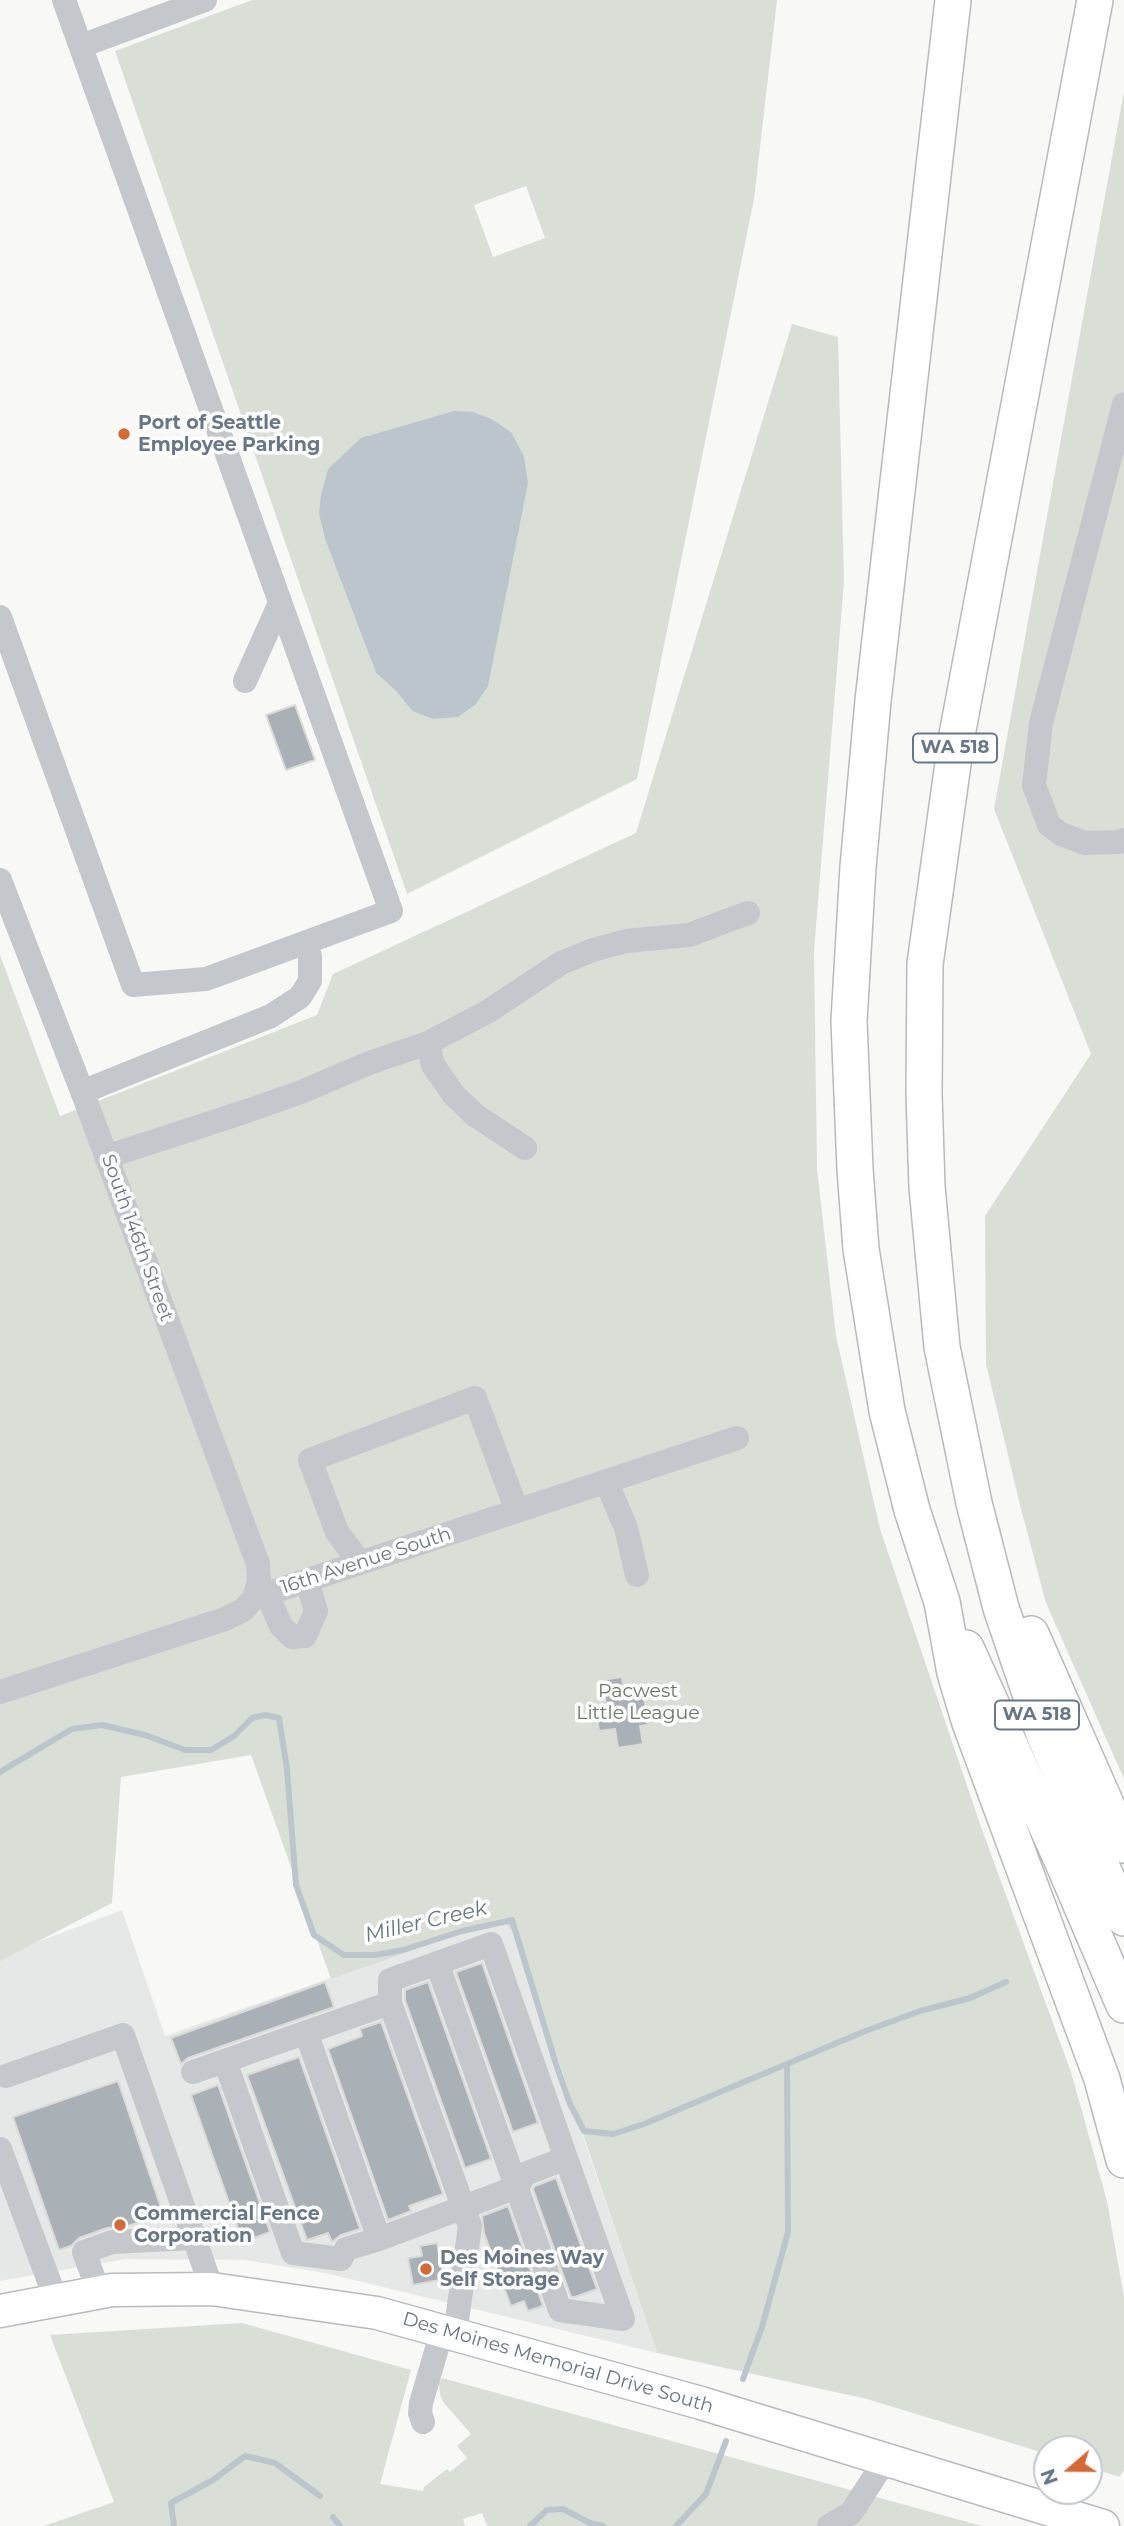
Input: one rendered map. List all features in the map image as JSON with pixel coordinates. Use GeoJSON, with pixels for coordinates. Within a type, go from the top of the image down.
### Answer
{"type":"FeatureCollection","features":[{"type":"Feature","properties":{"kind":"highway","name":"WA 518"},"geometry":{"type":"LineString","coordinates":[[953,0],[873,701],[858,867],[849,1021],[861,1249],[887,1411],[912,1510],[942,1602],[980,1677],[1124,2005]]}},
{"type":"Feature","properties":{"kind":"highway","name":"WA 518"},"geometry":{"type":"LineString","coordinates":[[1095,0],[957,735],[925,964],[924,1094],[927,1187],[942,1347],[974,1503],[1001,1608],[1044,1734],[1124,1918]]}},
{"type":"Feature","properties":{"kind":"highway"},"geometry":{"type":"LineString","coordinates":[[974,1503],[1124,1845]]}},
{"type":"Feature","properties":{"kind":"highway"},"geometry":{"type":"LineString","coordinates":[[942,1602],[955,1673],[970,1723],[1102,2079],[1124,2160]]}},
{"type":"Feature","properties":{"kind":"main road","name":"Des Moines Memorial Drive South"},"geometry":{"type":"LineString","coordinates":[[0,2311],[112,2290],[212,2289],[377,2313],[701,2403],[1103,2526]]}},
{"type":"Feature","properties":{"kind":"street"},"geometry":{"type":"LineString","coordinates":[[0,617],[133,985],[206,979],[391,911],[64,0]]}},
{"type":"Feature","properties":{"kind":"street"},"geometry":{"type":"LineString","coordinates":[[81,46],[205,0]]}},
{"type":"Feature","properties":{"kind":"street"},"geometry":{"type":"LineString","coordinates":[[1124,404],[1041,723],[1034,785],[1049,825],[1061,834],[1085,843],[1124,840]]}},
{"type":"Feature","properties":{"kind":"street"},"geometry":{"type":"LineString","coordinates":[[245,681],[281,603]]}},
{"type":"Feature","properties":{"kind":"street","name":"South 146th Street"},"geometry":{"type":"LineString","coordinates":[[0,880],[258,1564],[261,1596]]}},
{"type":"Feature","properties":{"kind":"street"},"geometry":{"type":"LineString","coordinates":[[106,1157],[269,1104],[369,1063],[428,1043],[487,1012],[561,963],[593,950],[626,941],[689,935],[748,913]]}},
{"type":"Feature","properties":{"kind":"street"},"geometry":{"type":"LineString","coordinates":[[82,1093],[271,1016],[300,997],[310,981],[310,956],[305,943]]}},
{"type":"Feature","properties":{"kind":"street"},"geometry":{"type":"LineString","coordinates":[[428,1043],[433,1065],[454,1095],[475,1115],[526,1148]]}},
{"type":"Feature","properties":{"kind":"street"},"geometry":{"type":"LineString","coordinates":[[360,1563],[337,1532],[310,1460],[475,1398],[517,1511]]}},
{"type":"Feature","properties":{"kind":"street","name":"16th Avenue South"},"geometry":{"type":"LineString","coordinates":[[0,1692],[225,1619],[243,1610],[261,1596],[737,1438]]}},
{"type":"Feature","properties":{"kind":"street"},"geometry":{"type":"LineString","coordinates":[[606,1481],[626,1528],[637,1575]]}},
{"type":"Feature","properties":{"kind":"street"},"geometry":{"type":"LineString","coordinates":[[261,1596],[281,1626],[292,1637],[305,1636],[316,1611],[307,1581]]}},
{"type":"Feature","properties":{"kind":"street"},"geometry":{"type":"LineString","coordinates":[[423,2422],[421,2403],[448,2333],[470,2226],[390,2003],[390,1980],[491,1944],[623,2319],[559,2310],[437,1964]]}},
{"type":"Feature","properties":{"kind":"street"},"geometry":{"type":"LineString","coordinates":[[193,2072],[390,2003]]}},
{"type":"Feature","properties":{"kind":"street"},"geometry":{"type":"LineString","coordinates":[[306,2032],[379,2239]]}},
{"type":"Feature","properties":{"kind":"street"},"geometry":{"type":"LineString","coordinates":[[6,2076],[123,2035],[212,2289]]}},
{"type":"Feature","properties":{"kind":"street"},"geometry":{"type":"LineString","coordinates":[[225,2061],[293,2253],[341,2259],[346,2249],[517,2187],[525,2174],[566,2158]]}},
{"type":"Feature","properties":{"kind":"street"},"geometry":{"type":"LineString","coordinates":[[0,2149],[56,2301]]}},
{"type":"Feature","properties":{"kind":"street"},"geometry":{"type":"LineString","coordinates":[[99,2292],[84,2252],[111,2242],[194,2238]]}},
{"type":"Feature","properties":{"kind":"street"},"geometry":{"type":"LineString","coordinates":[[830,2526],[851,2513],[886,2459]]}},
{"type":"Feature","properties":{"kind":"shaded area"},"geometry":{"type":"Polygon","coordinates":[[[454,411],[473,412],[492,419],[511,432],[524,456],[528,483],[488,686],[475,705],[458,717],[433,719],[412,711],[396,691],[376,673],[325,539],[319,514],[328,469],[361,438],[454,411]]]}},
{"type":"Feature","properties":{"kind":"shaded area"},"geometry":{"type":"Polygon","coordinates":[[[122,1910],[165,2036],[508,1916],[657,2353],[325,2273],[245,2260],[126,2259],[0,2281],[0,1956],[122,1910]]]}},
{"type":"Feature","properties":{"kind":"green space"},"geometry":{"type":"Polygon","coordinates":[[[252,0],[777,0],[754,199],[637,779],[407,894],[115,51],[252,0]],[[526,186],[474,205],[493,257],[545,238],[526,186]],[[473,412],[319,514],[325,539],[376,673],[396,691],[412,711],[511,432],[492,419],[473,412]]]}},
{"type":"Feature","properties":{"kind":"green space"},"geometry":{"type":"Polygon","coordinates":[[[1124,91],[1124,1779],[1046,1603],[1020,1505],[986,1364],[985,1216],[1091,1054],[994,809],[1124,91]]]}},
{"type":"Feature","properties":{"kind":"green space","name":"Pacwest Little League"},"geometry":{"type":"Polygon","coordinates":[[[792,324],[838,337],[844,582],[814,951],[817,1169],[836,1336],[880,1529],[981,1827],[1071,2072],[1107,2201],[1124,2297],[1124,2470],[1119,2477],[1103,2472],[1103,2435],[1033,2435],[1033,2450],[867,2399],[657,2353],[514,1933],[503,1921],[506,1917],[331,1979],[251,1755],[121,1777],[112,1903],[0,1961],[0,955],[60,1116],[317,1015],[333,974],[636,833],[792,324]]]}},
{"type":"Feature","properties":{"kind":"green space"},"geometry":{"type":"Polygon","coordinates":[[[242,2323],[411,2370],[380,2484],[423,2491],[424,2487],[447,2469],[450,2472],[467,2458],[457,2446],[471,2434],[444,2403],[439,2383],[442,2378],[982,2526],[487,2526],[482,2513],[463,2519],[465,2526],[44,2526],[114,2502],[50,2335],[242,2323]]]}},
{"type":"Feature","properties":{"kind":"building"},"geometry":{"type":"Polygon","coordinates":[[[295,705],[315,760],[286,770],[266,715],[295,705]]]}},
{"type":"Feature","properties":{"kind":"building"},"geometry":{"type":"Polygon","coordinates":[[[622,1677],[625,1699],[644,1696],[648,1725],[640,1726],[643,1744],[618,1748],[615,1729],[599,1731],[595,1706],[606,1705],[602,1680],[622,1677]]]}},
{"type":"Feature","properties":{"kind":"building"},"geometry":{"type":"Polygon","coordinates":[[[482,1963],[538,2123],[513,2132],[456,1972],[482,1963]]]}},
{"type":"Feature","properties":{"kind":"building"},"geometry":{"type":"Polygon","coordinates":[[[325,1982],[334,2007],[188,2058],[181,2064],[171,2038],[325,1982]]]}},
{"type":"Feature","properties":{"kind":"building"},"geometry":{"type":"Polygon","coordinates":[[[428,1982],[491,2159],[465,2168],[405,2000],[405,1990],[428,1982]]]}},
{"type":"Feature","properties":{"kind":"building"},"geometry":{"type":"Polygon","coordinates":[[[381,2022],[443,2194],[409,2206],[411,2211],[388,2220],[328,2049],[362,2036],[360,2029],[381,2022]]]}},
{"type":"Feature","properties":{"kind":"building"},"geometry":{"type":"Polygon","coordinates":[[[299,2057],[360,2229],[341,2235],[332,2242],[328,2233],[307,2240],[247,2075],[299,2057]]]}},
{"type":"Feature","properties":{"kind":"building"},"geometry":{"type":"Polygon","coordinates":[[[118,2081],[163,2214],[128,2226],[107,2228],[79,2238],[71,2246],[59,2250],[13,2117],[118,2081]]]}},
{"type":"Feature","properties":{"kind":"building"},"geometry":{"type":"Polygon","coordinates":[[[218,2085],[270,2232],[243,2242],[191,2095],[218,2085]]]}},
{"type":"Feature","properties":{"kind":"building"},"geometry":{"type":"Polygon","coordinates":[[[556,2178],[597,2289],[575,2297],[571,2297],[533,2189],[556,2178]]]}},
{"type":"Feature","properties":{"kind":"building"},"geometry":{"type":"Polygon","coordinates":[[[508,2206],[543,2306],[528,2311],[524,2301],[511,2306],[484,2233],[482,2216],[508,2206]]]}},
{"type":"Feature","properties":{"kind":"building","name":"Des Moines Way Self Storage"},"geometry":{"type":"Polygon","coordinates":[[[437,2243],[444,2279],[413,2285],[408,2258],[422,2256],[420,2246],[437,2243]]]}},
{"type":"Feature","properties":{"kind":"waterway","name":"Miller Creek"},"geometry":{"type":"LineString","coordinates":[[0,1772],[72,1729],[102,1725],[145,1735],[185,1750],[211,1750],[234,1736],[252,1718],[265,1715],[279,1718],[287,1769],[296,1885],[314,1935],[344,1955],[375,1955],[512,1920],[556,2064],[570,2104],[584,2131],[613,2134],[644,2124],[863,2032],[920,2011],[970,1998],[1006,1982]]}},
{"type":"Feature","properties":{"kind":"waterway","name":"Miller Creek"},"geometry":{"type":"LineString","coordinates":[[743,2379],[762,2327],[788,2232],[787,2064]]}},
{"type":"Feature","properties":{"kind":"waterway","name":"Miller Creek"},"geometry":{"type":"LineString","coordinates":[[676,2526],[706,2494],[726,2441]]}},
{"type":"Feature","properties":{"kind":"waterway"},"geometry":{"type":"LineString","coordinates":[[174,2526],[171,2503],[213,2480],[245,2456],[275,2463],[320,2496]]}},
{"type":"Feature","properties":{"kind":"waterway","name":"Miller Creek"},"geometry":{"type":"LineString","coordinates":[[530,2526],[547,2510],[563,2509],[590,2523],[603,2526]]}},
{"type":"Feature","properties":{"kind":"waterway","name":"Miller Creek"},"geometry":{"type":"LineString","coordinates":[[333,2517],[340,2526]]}},
{"type":"Feature","properties":{"kind":"place","name":"Port of Seattle Employee Parking"},"geometry":{"type":"Point","coordinates":[124,434]}},
{"type":"Feature","properties":{"kind":"place","name":"Commercial Fence Corporation"},"geometry":{"type":"Point","coordinates":[120,2225]}},
{"type":"Feature","properties":{"kind":"place","name":"Des Moines Way Self Storage"},"geometry":{"type":"Point","coordinates":[426,2269]}}]}
